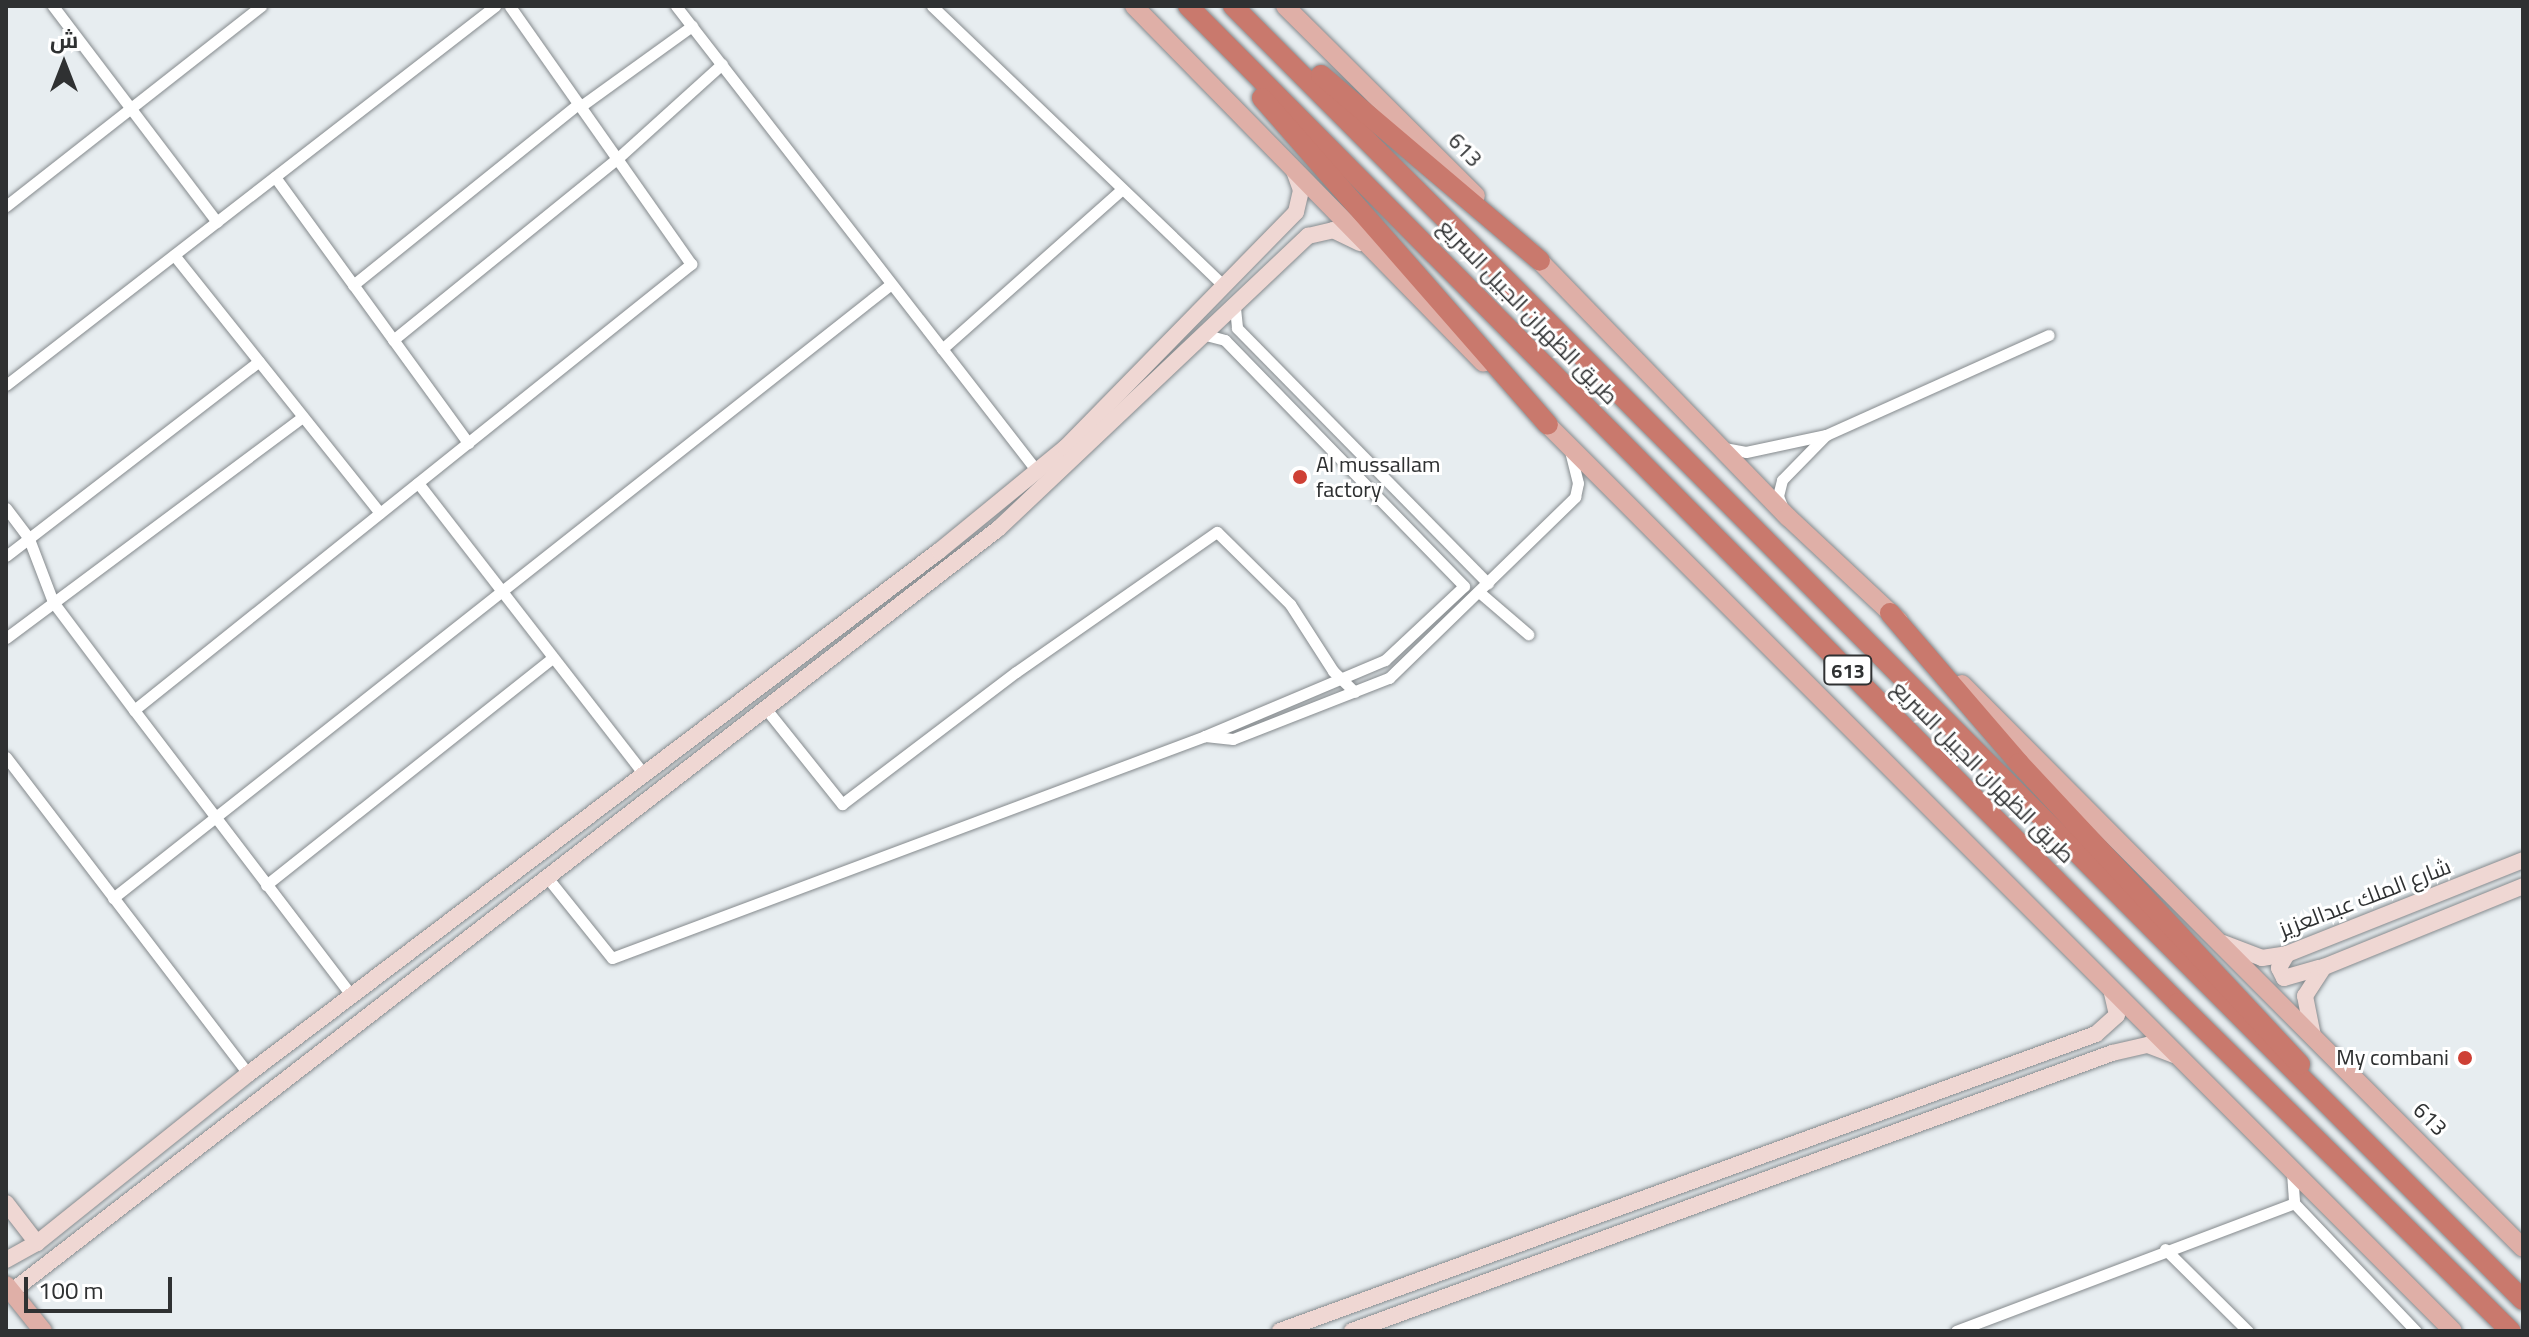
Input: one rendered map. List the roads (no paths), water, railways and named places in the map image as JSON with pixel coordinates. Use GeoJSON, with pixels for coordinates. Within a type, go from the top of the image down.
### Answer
{"type":"FeatureCollection","features":[{"type":"Feature","properties":{"kind":"highway"},"geometry":{"type":"LineString","coordinates":[[1179,6],[1548,425]]}},
{"type":"Feature","properties":{"kind":"highway","name":"طريق الظهران الجبيل السريع"},"geometry":{"type":"LineString","coordinates":[[1188,6],[2178,1003],[2511,1331]]}},
{"type":"Feature","properties":{"kind":"highway","name":"طريق الظهران الجبيل السريع"},"geometry":{"type":"LineString","coordinates":[[1233,6],[1482,250],[1769,547],[2409,1191],[2523,1300]]}},
{"type":"Feature","properties":{"kind":"highway"},"geometry":{"type":"LineString","coordinates":[[1240,6],[1540,261]]}},
{"type":"Feature","properties":{"kind":"highway"},"geometry":{"type":"LineString","coordinates":[[1890,613],[2019,763],[2264,1022],[2409,1191]]}},
{"type":"Feature","properties":{"kind":"main road"},"geometry":{"type":"LineString","coordinates":[[1134,6],[1289,163],[1369,250],[1548,425],[2453,1331]]}},
{"type":"Feature","properties":{"kind":"main road","name":"613"},"geometry":{"type":"LineString","coordinates":[[1285,6],[1540,261],[1788,517],[1890,613],[2223,943],[2313,1038],[2523,1248]]}},
{"type":"Feature","properties":{"kind":"main road"},"geometry":{"type":"LineString","coordinates":[[9,1289],[43,1331]]}},
{"type":"Feature","properties":{"kind":"street"},"geometry":{"type":"LineString","coordinates":[[53,6],[217,222]]}},
{"type":"Feature","properties":{"kind":"street"},"geometry":{"type":"LineString","coordinates":[[6,206],[261,6]]}},
{"type":"Feature","properties":{"kind":"street"},"geometry":{"type":"LineString","coordinates":[[6,385],[495,6]]}},
{"type":"Feature","properties":{"kind":"street"},"geometry":{"type":"LineString","coordinates":[[134,710],[691,264],[510,6]]}},
{"type":"Feature","properties":{"kind":"street"},"geometry":{"type":"LineString","coordinates":[[676,6],[1037,471]]}},
{"type":"Feature","properties":{"kind":"street"},"geometry":{"type":"LineString","coordinates":[[932,6],[1119,192],[1223,285]]}},
{"type":"Feature","properties":{"kind":"street"},"geometry":{"type":"LineString","coordinates":[[353,285],[580,104],[692,26]]}},
{"type":"Feature","properties":{"kind":"street"},"geometry":{"type":"LineString","coordinates":[[393,340],[618,158],[722,64]]}},
{"type":"Feature","properties":{"kind":"street"},"geometry":{"type":"LineString","coordinates":[[6,1260],[37,1243],[248,1074],[1037,471],[1296,212],[1301,190],[1289,163]]}},
{"type":"Feature","properties":{"kind":"street"},"geometry":{"type":"LineString","coordinates":[[275,177],[468,443]]}},
{"type":"Feature","properties":{"kind":"street"},"geometry":{"type":"LineString","coordinates":[[942,349],[1119,192]]}},
{"type":"Feature","properties":{"kind":"street"},"geometry":{"type":"LineString","coordinates":[[9,1289],[998,529],[1308,236],[1321,230],[1345,233],[1369,250]]}},
{"type":"Feature","properties":{"kind":"street"},"geometry":{"type":"LineString","coordinates":[[174,255],[380,513]]}},
{"type":"Feature","properties":{"kind":"street"},"geometry":{"type":"LineString","coordinates":[[113,898],[891,284]]}},
{"type":"Feature","properties":{"kind":"street"},"geometry":{"type":"LineString","coordinates":[[1235,308],[1237,328],[1313,405],[1481,590],[1528,634]]}},
{"type":"Feature","properties":{"kind":"street"},"geometry":{"type":"LineString","coordinates":[[1206,335],[1225,340],[1464,586],[1481,590]]}},
{"type":"Feature","properties":{"kind":"street"},"geometry":{"type":"LineString","coordinates":[[1713,441],[1746,452],[1826,435],[2049,335]]}},
{"type":"Feature","properties":{"kind":"street"},"geometry":{"type":"LineString","coordinates":[[6,556],[259,361]]}},
{"type":"Feature","properties":{"kind":"street"},"geometry":{"type":"LineString","coordinates":[[1284,401],[1313,405]]}},
{"type":"Feature","properties":{"kind":"street"},"geometry":{"type":"LineString","coordinates":[[6,638],[303,417]]}},
{"type":"Feature","properties":{"kind":"street"},"geometry":{"type":"LineString","coordinates":[[1788,517],[1778,496],[1782,480],[1826,435]]}},
{"type":"Feature","properties":{"kind":"street"},"geometry":{"type":"LineString","coordinates":[[1205,736],[1233,739],[1389,678],[1575,497],[1578,483],[1570,449]]}},
{"type":"Feature","properties":{"kind":"street"},"geometry":{"type":"LineString","coordinates":[[418,483],[644,774]]}},
{"type":"Feature","properties":{"kind":"street"},"geometry":{"type":"LineString","coordinates":[[6,508],[29,539],[53,602],[214,819],[352,996]]}},
{"type":"Feature","properties":{"kind":"street"},"geometry":{"type":"LineString","coordinates":[[766,709],[842,804],[1016,672],[1217,532],[1290,604],[1340,679],[1355,692]]}},
{"type":"Feature","properties":{"kind":"street"},"geometry":{"type":"LineString","coordinates":[[546,876],[612,958],[1205,736],[1385,660],[1464,586]]}},
{"type":"Feature","properties":{"kind":"street"},"geometry":{"type":"LineString","coordinates":[[266,885],[552,658]]}},
{"type":"Feature","properties":{"kind":"street"},"geometry":{"type":"LineString","coordinates":[[6,757],[248,1074]]}},
{"type":"Feature","properties":{"kind":"street","name":"شارع الملك عبدالعزيز"},"geometry":{"type":"LineString","coordinates":[[2223,943],[2262,958],[2287,954],[2523,860]]}},
{"type":"Feature","properties":{"kind":"street"},"geometry":{"type":"LineString","coordinates":[[2287,954],[2279,968],[2284,978],[2324,967],[2523,886]]}},
{"type":"Feature","properties":{"kind":"street"},"geometry":{"type":"LineString","coordinates":[[2313,1038],[2305,996],[2324,967]]}},
{"type":"Feature","properties":{"kind":"street"},"geometry":{"type":"LineString","coordinates":[[1280,1331],[2096,1034],[2117,1015],[2117,1000],[2110,987]]}},
{"type":"Feature","properties":{"kind":"street"},"geometry":{"type":"LineString","coordinates":[[2096,1034],[2117,1035],[2112,1053]]}},
{"type":"Feature","properties":{"kind":"street"},"geometry":{"type":"LineString","coordinates":[[1352,1331],[2112,1053],[2148,1045],[2183,1060]]}},
{"type":"Feature","properties":{"kind":"street"},"geometry":{"type":"LineString","coordinates":[[2292,1170],[2294,1203],[2416,1331]]}},
{"type":"Feature","properties":{"kind":"street"},"geometry":{"type":"LineString","coordinates":[[6,1203],[37,1243]]}},
{"type":"Feature","properties":{"kind":"street"},"geometry":{"type":"LineString","coordinates":[[1956,1331],[2165,1249],[2294,1203]]}},
{"type":"Feature","properties":{"kind":"street"},"geometry":{"type":"LineString","coordinates":[[2165,1249],[2248,1331]]}},
{"type":"Feature","properties":{"kind":"street"},"geometry":{"type":"LineString","coordinates":[[1344,1331],[1402,1304],[1402,1292],[1391,1290]]}},
{"type":"Feature","properties":{"kind":"place","name":"Al mussallam factory"},"geometry":{"type":"Point","coordinates":[1300,477]}},
{"type":"Feature","properties":{"kind":"place","name":"My combani"},"geometry":{"type":"Point","coordinates":[2465,1058]}}]}
